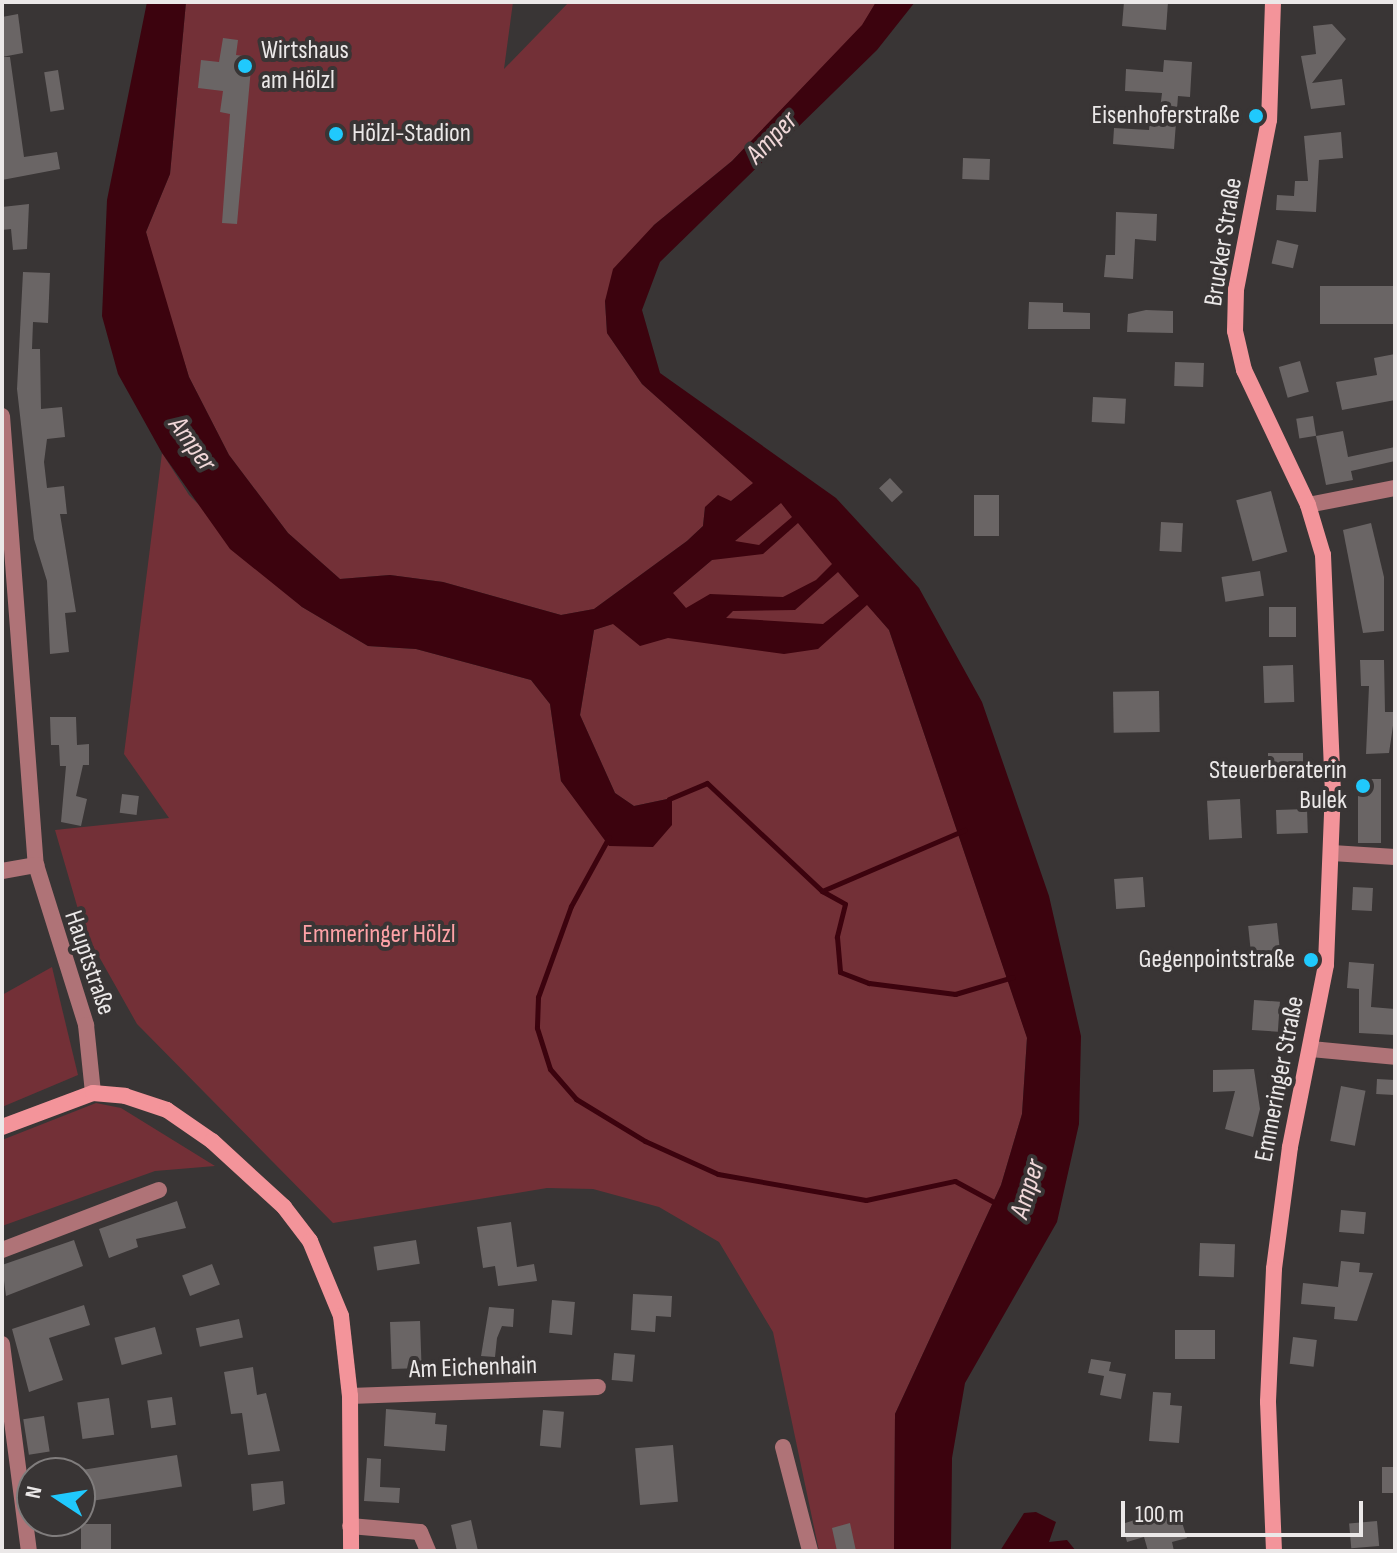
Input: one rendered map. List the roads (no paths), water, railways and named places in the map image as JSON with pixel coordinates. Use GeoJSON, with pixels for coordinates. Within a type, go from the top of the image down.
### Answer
{"type":"FeatureCollection","features":[{"type":"Feature","properties":{"kind":"street","name":"Brucker Straße"},"geometry":{"type":"LineString","coordinates":[[1273,2],[1269,120],[1236,290],[1235,331],[1244,370],[1295,477]]}},
{"type":"Feature","properties":{"kind":"street","name":"Hauptstraße"},"geometry":{"type":"LineString","coordinates":[[2,416],[36,865],[86,1025],[93,1093]]}},
{"type":"Feature","properties":{"kind":"street","name":"Emmeringer Straße"},"geometry":{"type":"LineString","coordinates":[[1274,1551],[1268,1388],[1274,1269],[1326,965],[1332,853],[1329,594],[1308,505],[1295,477]]}},
{"type":"Feature","properties":{"kind":"street"},"geometry":{"type":"LineString","coordinates":[[1308,505],[1395,488]]}},
{"type":"Feature","properties":{"kind":"street"},"geometry":{"type":"LineString","coordinates":[[1332,853],[1395,857]]}},
{"type":"Feature","properties":{"kind":"street"},"geometry":{"type":"LineString","coordinates":[[2,871],[36,865]]}},
{"type":"Feature","properties":{"kind":"street"},"geometry":{"type":"LineString","coordinates":[[1311,1049],[1395,1057]]}},
{"type":"Feature","properties":{"kind":"street"},"geometry":{"type":"LineString","coordinates":[[2,1127],[93,1093],[167,1110],[247,1169],[284,1207],[310,1241],[341,1316],[350,1396],[351,1551]]}},
{"type":"Feature","properties":{"kind":"street"},"geometry":{"type":"LineString","coordinates":[[2,1250],[159,1190]]}},
{"type":"Feature","properties":{"kind":"street"},"geometry":{"type":"LineString","coordinates":[[2,1344],[29,1551]]}},
{"type":"Feature","properties":{"kind":"street","name":"Am Eichenhain"},"geometry":{"type":"LineString","coordinates":[[350,1396],[598,1387]]}},
{"type":"Feature","properties":{"kind":"street"},"geometry":{"type":"LineString","coordinates":[[783,1447],[810,1551]]}},
{"type":"Feature","properties":{"kind":"street"},"geometry":{"type":"LineString","coordinates":[[350,1526],[420,1532],[428,1551]]}},
{"type":"Feature","properties":{"kind":"water"},"geometry":{"type":"Polygon","coordinates":[[[147,2],[186,2],[170,174],[146,232],[189,377],[229,455],[288,533],[340,579],[390,575],[443,582],[561,615],[594,609],[687,541],[703,526],[705,507],[718,495],[731,501],[753,483],[642,384],[607,333],[605,301],[613,269],[654,225],[732,161],[862,25],[876,2],[915,2],[877,50],[660,262],[642,310],[660,373],[836,498],[919,588],[982,702],[1049,896],[1081,1036],[1079,1124],[1057,1222],[965,1383],[952,1458],[951,1551],[894,1551],[895,1414],[1001,1185],[1022,1114],[1027,1038],[889,630],[867,605],[818,649],[784,654],[668,638],[640,646],[613,624],[594,630],[580,715],[615,793],[634,806],[672,798],[672,825],[653,847],[609,846],[561,781],[550,704],[531,680],[416,649],[368,646],[302,607],[230,549],[162,453],[118,374],[102,316],[107,200],[147,2]],[[781,503],[735,541],[759,545],[792,517],[781,503]],[[798,523],[763,554],[712,560],[673,593],[686,608],[710,594],[783,597],[816,580],[832,564],[798,523]],[[838,572],[795,610],[733,611],[726,618],[823,624],[859,596],[838,572]]]}},
{"type":"Feature","properties":{"kind":"water"},"geometry":{"type":"Polygon","coordinates":[[[1036,1512],[1056,1522],[1049,1542],[1067,1540],[1076,1551],[1000,1551],[1024,1513],[1036,1512]]]}},
{"type":"Feature","properties":{"kind":"waterway"},"geometry":{"type":"LineString","coordinates":[[669,799],[707,783],[822,891],[845,904],[837,937],[840,972],[869,983],[955,994],[1013,977]]}},
{"type":"Feature","properties":{"kind":"waterway","name":"Amper"},"geometry":{"type":"LineString","coordinates":[[822,891],[964,830]]}},
{"type":"Feature","properties":{"kind":"waterway"},"geometry":{"type":"LineString","coordinates":[[609,837],[571,906],[538,997],[537,1028],[550,1069],[576,1099],[645,1141],[718,1174],[866,1200],[955,1181],[992,1201]]}},
{"type":"Feature","properties":{"kind":"place","name":"Wirtshaus am Hölzl"},"geometry":{"type":"Point","coordinates":[245,66]}},
{"type":"Feature","properties":{"kind":"place","name":"Eisenhoferstraße"},"geometry":{"type":"Point","coordinates":[1256,116]}},
{"type":"Feature","properties":{"kind":"place","name":"Hölzl-Stadion"},"geometry":{"type":"Point","coordinates":[336,134]}},
{"type":"Feature","properties":{"kind":"place","name":"Steuerberaterin Bulek"},"geometry":{"type":"Point","coordinates":[1363,786]}},
{"type":"Feature","properties":{"kind":"place","name":"Gegenpointstraße"},"geometry":{"type":"Point","coordinates":[1311,960]}},
{"type":"Feature","properties":{"kind":"park label","name":"Emmeringer Hölzl"},"geometry":{"type":"Point","coordinates":[379,935]}}]}
